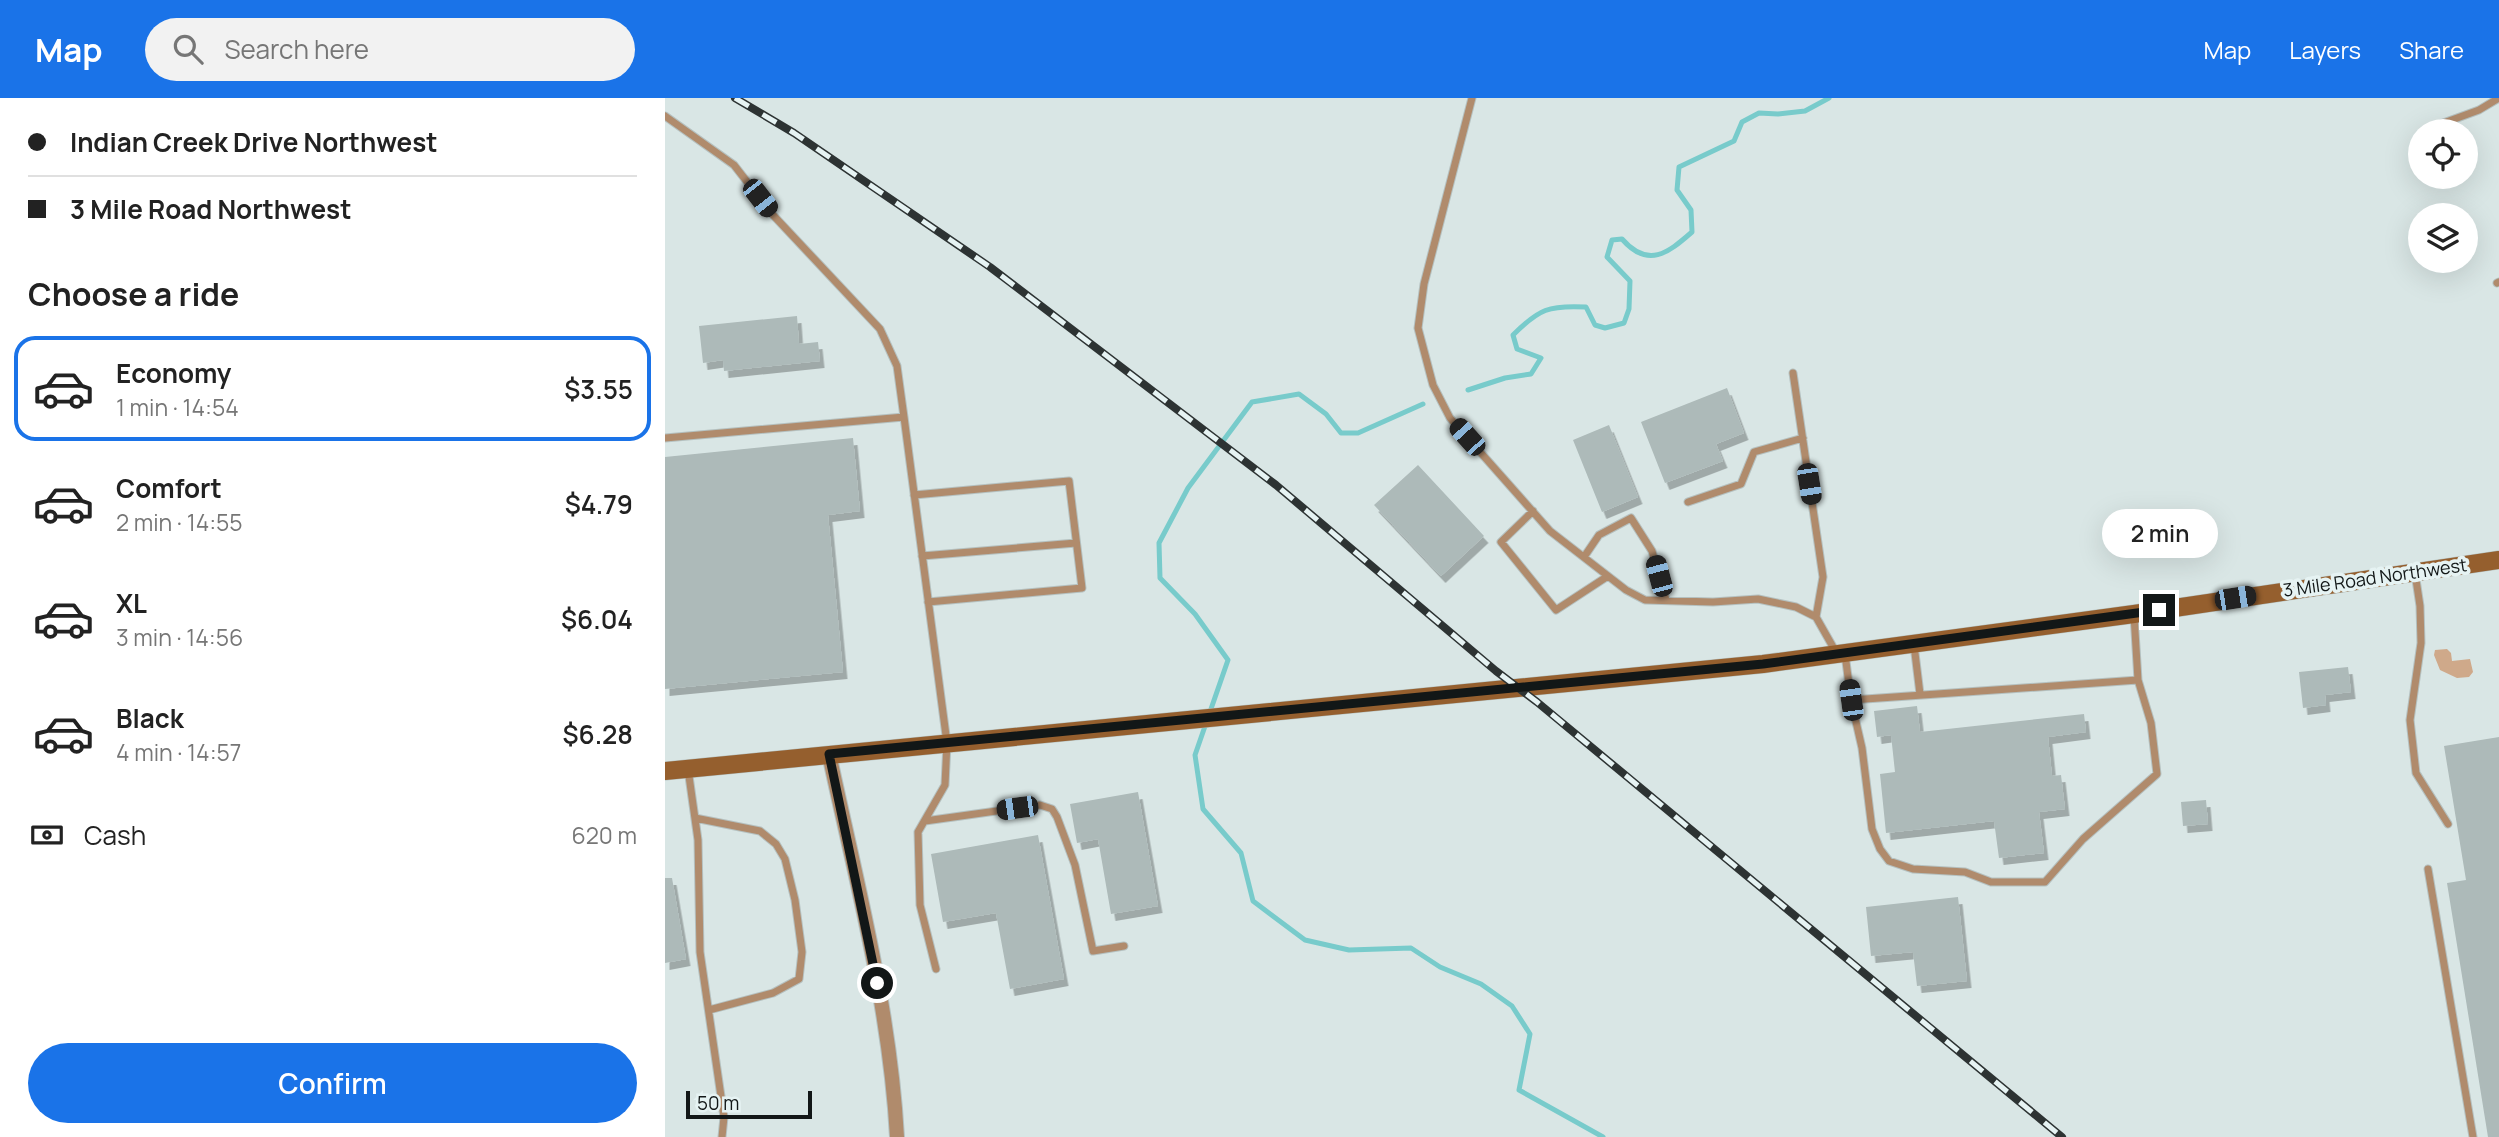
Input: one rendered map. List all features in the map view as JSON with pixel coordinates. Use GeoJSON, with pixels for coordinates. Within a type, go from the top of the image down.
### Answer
{"type":"FeatureCollection","features":[{"type":"Feature","properties":{"kind":"main road","name":"3 Mile Road Northwest"},"geometry":{"type":"LineString","coordinates":[[665,770],[1841,655],[2499,560]]}},
{"type":"Feature","properties":{"kind":"street"},"geometry":{"type":"LineString","coordinates":[[829,754],[873,960],[891,1063],[897,1137]]}},
{"type":"Feature","properties":{"kind":"lane"},"geometry":{"type":"LineString","coordinates":[[1472,98],[1424,284],[1418,328],[1433,384],[1450,418],[1550,531],[1626,590],[1645,600],[1713,602],[1758,599],[1796,607],[1816,617],[1841,655],[1862,748],[1872,829],[1880,849],[1889,861],[1913,869],[1965,872],[1991,882],[2045,882],[2083,839],[2157,774],[2151,723],[2139,680],[2134,614]]}},
{"type":"Feature","properties":{"kind":"lane"},"geometry":{"type":"LineString","coordinates":[[2455,119],[2480,110],[2498,98]]}},
{"type":"Feature","properties":{"kind":"lane"},"geometry":{"type":"LineString","coordinates":[[665,116],[734,165],[773,215],[880,330],[897,366],[947,743],[945,785],[918,832],[920,905],[936,969]]}},
{"type":"Feature","properties":{"kind":"lane"},"geometry":{"type":"LineString","coordinates":[[1793,373],[1823,577],[1816,617]]}},
{"type":"Feature","properties":{"kind":"lane"},"geometry":{"type":"LineString","coordinates":[[665,438],[904,417]]}},
{"type":"Feature","properties":{"kind":"lane"},"geometry":{"type":"LineString","coordinates":[[1688,502],[1741,484],[1755,452],[1803,438]]}},
{"type":"Feature","properties":{"kind":"lane"},"geometry":{"type":"LineString","coordinates":[[914,495],[1069,481],[1082,588],[928,602]]}},
{"type":"Feature","properties":{"kind":"lane"},"geometry":{"type":"LineString","coordinates":[[1533,511],[1501,542],[1556,610],[1608,576]]}},
{"type":"Feature","properties":{"kind":"lane"},"geometry":{"type":"LineString","coordinates":[[1584,557],[1598,535],[1631,518],[1652,551],[1666,600]]}},
{"type":"Feature","properties":{"kind":"lane"},"geometry":{"type":"LineString","coordinates":[[922,556],[1076,542]]}},
{"type":"Feature","properties":{"kind":"lane"},"geometry":{"type":"LineString","coordinates":[[2414,572],[2420,606],[2421,643],[2410,720],[2416,772],[2448,824]]}},
{"type":"Feature","properties":{"kind":"lane"},"geometry":{"type":"LineString","coordinates":[[1914,645],[1920,694]]}},
{"type":"Feature","properties":{"kind":"lane"},"geometry":{"type":"LineString","coordinates":[[1851,700],[2139,680]]}},
{"type":"Feature","properties":{"kind":"lane"},"geometry":{"type":"LineString","coordinates":[[688,769],[698,840],[700,952],[724,1117],[722,1137]]}},
{"type":"Feature","properties":{"kind":"lane"},"geometry":{"type":"LineString","coordinates":[[925,821],[1040,805],[1052,810],[1075,865],[1093,951],[1124,946]]}},
{"type":"Feature","properties":{"kind":"lane"},"geometry":{"type":"LineString","coordinates":[[695,818],[759,831],[776,844],[785,859],[795,900],[802,952],[799,979],[773,993],[709,1010]]}},
{"type":"Feature","properties":{"kind":"lane"},"geometry":{"type":"LineString","coordinates":[[2428,869],[2473,1137]]}},
{"type":"Feature","properties":{"kind":"shaded area"},"geometry":{"type":"Polygon","coordinates":[[[2447,649],[2451,653],[2452,661],[2470,659],[2473,672],[2469,677],[2457,678],[2440,670],[2434,655],[2435,650],[2447,649]]]}},
{"type":"Feature","properties":{"kind":"building"},"geometry":{"type":"Polygon","coordinates":[[[797,316],[799,344],[818,342],[820,361],[724,371],[723,360],[703,363],[699,326],[797,316]]]}},
{"type":"Feature","properties":{"kind":"building"},"geometry":{"type":"Polygon","coordinates":[[[1727,388],[1744,433],[1716,444],[1723,461],[1665,483],[1641,422],[1727,388]]]}},
{"type":"Feature","properties":{"kind":"building"},"geometry":{"type":"Polygon","coordinates":[[[1609,425],[1638,497],[1602,512],[1573,440],[1609,425]]]}},
{"type":"Feature","properties":{"kind":"building"},"geometry":{"type":"Polygon","coordinates":[[[853,438],[860,511],[828,515],[843,672],[665,689],[665,457],[853,438]]]}},
{"type":"Feature","properties":{"kind":"building"},"geometry":{"type":"Polygon","coordinates":[[[1418,465],[1484,536],[1441,576],[1374,505],[1418,465]]]}},
{"type":"Feature","properties":{"kind":"building"},"geometry":{"type":"Polygon","coordinates":[[[2348,667],[2351,692],[2325,695],[2326,705],[2303,708],[2299,672],[2348,667]]]}},
{"type":"Feature","properties":{"kind":"building"},"geometry":{"type":"Polygon","coordinates":[[[1917,706],[1920,732],[2084,714],[2086,732],[2048,737],[2052,776],[2061,775],[2065,809],[2039,812],[2044,853],[1999,858],[1994,821],[1886,833],[1880,774],[1895,772],[1891,735],[1877,737],[1874,711],[1917,706]]]}},
{"type":"Feature","properties":{"kind":"building"},"geometry":{"type":"Polygon","coordinates":[[[2499,737],[2499,1137],[2488,1137],[2447,883],[2466,880],[2444,746],[2499,737]]]}},
{"type":"Feature","properties":{"kind":"building"},"geometry":{"type":"Polygon","coordinates":[[[1138,792],[1158,906],[1111,914],[1098,839],[1077,843],[1070,804],[1138,792]]]}},
{"type":"Feature","properties":{"kind":"building"},"geometry":{"type":"Polygon","coordinates":[[[2206,800],[2208,824],[2183,826],[2181,802],[2206,800]]]}},
{"type":"Feature","properties":{"kind":"building"},"geometry":{"type":"Polygon","coordinates":[[[1038,835],[1064,979],[1010,989],[996,913],[943,922],[931,854],[1038,835]]]}},
{"type":"Feature","properties":{"kind":"building"},"geometry":{"type":"Polygon","coordinates":[[[665,878],[672,878],[686,959],[665,963],[665,878]]]}},
{"type":"Feature","properties":{"kind":"building"},"geometry":{"type":"Polygon","coordinates":[[[1958,897],[1967,981],[1917,986],[1913,952],[1871,956],[1866,907],[1958,897]]]}},
{"type":"Feature","properties":{"kind":"waterway"},"geometry":{"type":"LineString","coordinates":[[1468,390],[1505,378],[1531,374],[1541,358],[1517,349],[1513,335],[1530,319],[1545,310],[1586,307],[1595,325],[1605,328],[1624,323],[1629,309],[1630,281],[1607,257],[1612,240],[1622,239],[1631,248],[1649,256],[1658,255],[1675,246],[1692,232],[1691,210],[1677,190],[1679,167],[1734,141],[1742,122],[1759,113],[1805,111],[1829,98]]}},
{"type":"Feature","properties":{"kind":"waterway"},"geometry":{"type":"LineString","coordinates":[[1423,404],[1358,433],[1341,433],[1326,414],[1299,394],[1252,402],[1188,488],[1159,543],[1160,578],[1195,614],[1228,660],[1195,755],[1203,809],[1241,853],[1253,901],[1305,940],[1349,950],[1411,948],[1440,967],[1481,984],[1512,1006],[1530,1034],[1519,1090],[1603,1137]]}},
{"type":"Feature","properties":{"kind":"railway"},"geometry":{"type":"LineString","coordinates":[[735,98],[794,133],[990,267],[1276,485],[1496,671],[1537,702],[2062,1137]]}},
{"type":"Feature","properties":{"kind":"route"},"geometry":{"type":"LineString","coordinates":[[877,983],[829,754],[1763,664],[2159,610]]}}]}
